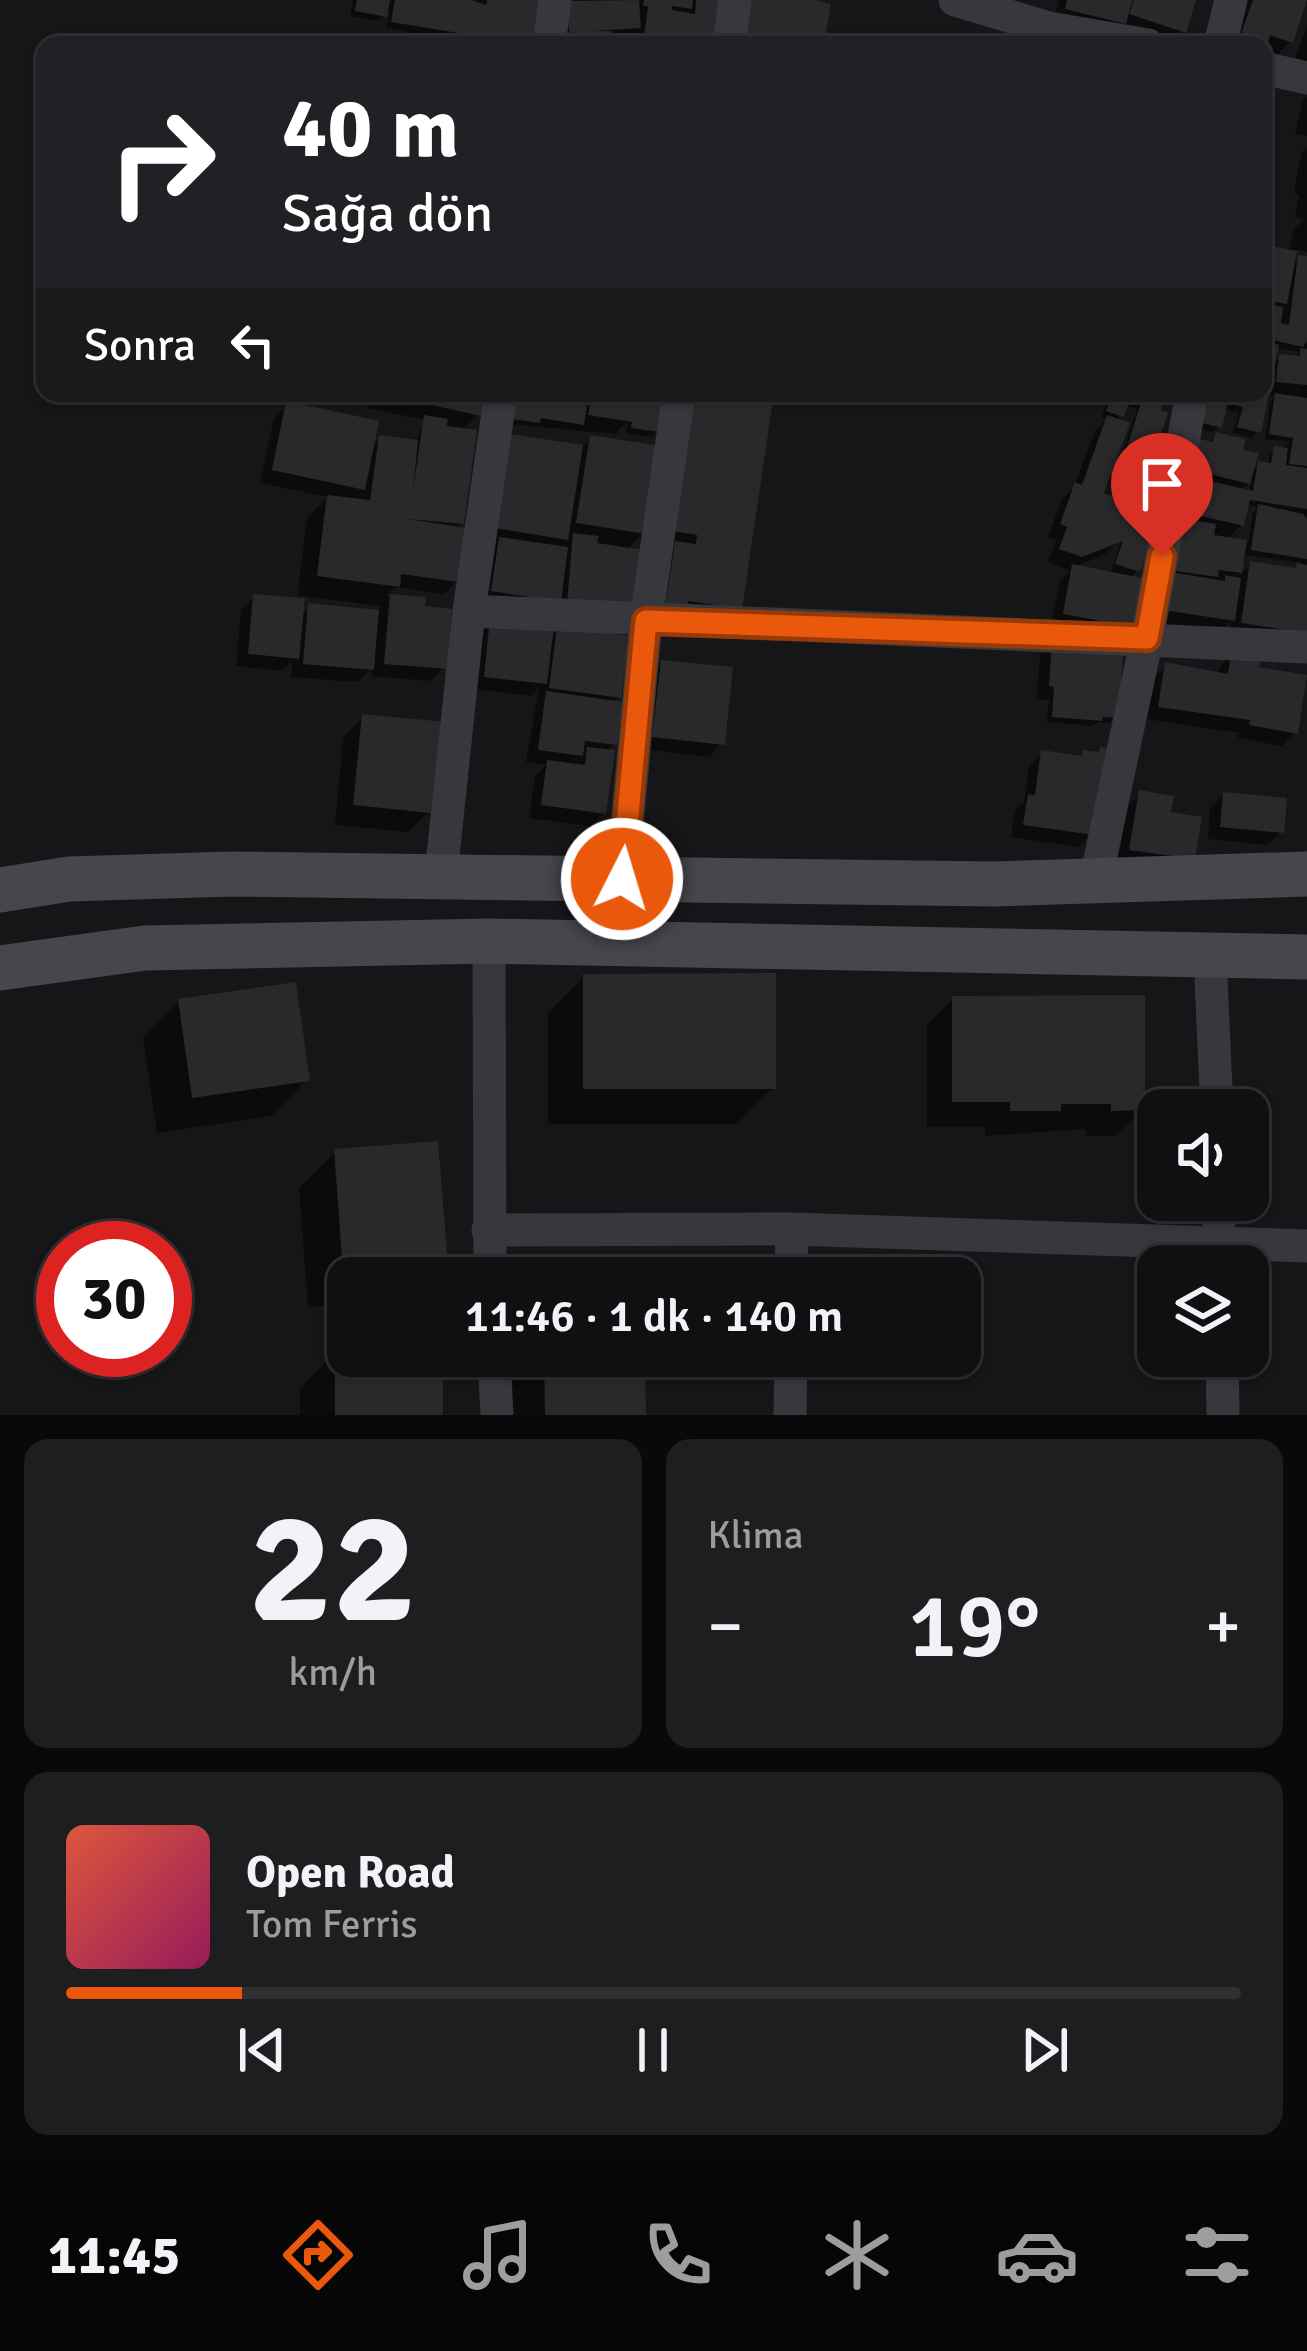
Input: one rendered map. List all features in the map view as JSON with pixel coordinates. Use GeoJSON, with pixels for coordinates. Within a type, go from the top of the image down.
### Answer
{"type":"FeatureCollection","features":[{"type":"Feature","properties":{"kind":"main road"},"geometry":{"type":"LineString","coordinates":[[0,890],[69,879],[441,874],[1095,883],[1307,874]]}},
{"type":"Feature","properties":{"kind":"main road"},"geometry":{"type":"LineString","coordinates":[[0,968],[145,948],[489,941],[1307,957]]}},
{"type":"Feature","properties":{"kind":"street"},"geometry":{"type":"LineString","coordinates":[[549,36],[555,0]]}},
{"type":"Feature","properties":{"kind":"street"},"geometry":{"type":"LineString","coordinates":[[729,36],[735,0]]}},
{"type":"Feature","properties":{"kind":"street"},"geometry":{"type":"LineString","coordinates":[[956,0],[1052,14],[1120,36]]}},
{"type":"Feature","properties":{"kind":"street"},"geometry":{"type":"LineString","coordinates":[[1222,36],[1231,0]]}},
{"type":"Feature","properties":{"kind":"street"},"geometry":{"type":"LineString","coordinates":[[1272,70],[1307,77]]}},
{"type":"Feature","properties":{"kind":"street"},"geometry":{"type":"LineString","coordinates":[[441,874],[469,611],[500,402]]}},
{"type":"Feature","properties":{"kind":"street"},"geometry":{"type":"LineString","coordinates":[[622,879],[646,621],[678,402]]}},
{"type":"Feature","properties":{"kind":"street"},"geometry":{"type":"LineString","coordinates":[[1095,883],[1190,402]]}},
{"type":"Feature","properties":{"kind":"street"},"geometry":{"type":"LineString","coordinates":[[469,611],[1307,647]]}},
{"type":"Feature","properties":{"kind":"street"},"geometry":{"type":"LineString","coordinates":[[489,941],[489,1257]]}},
{"type":"Feature","properties":{"kind":"street"},"geometry":{"type":"LineString","coordinates":[[1210,958],[1215,1089]]}},
{"type":"Feature","properties":{"kind":"street"},"geometry":{"type":"LineString","coordinates":[[488,1230],[792,1229],[1137,1249]]}},
{"type":"Feature","properties":{"kind":"street"},"geometry":{"type":"LineString","coordinates":[[791,1257],[792,1229]]}},
{"type":"Feature","properties":{"kind":"street"},"geometry":{"type":"LineString","coordinates":[[1269,1249],[1307,1246]]}},
{"type":"Feature","properties":{"kind":"street"},"geometry":{"type":"LineString","coordinates":[[495,1377],[496,1415]]}},
{"type":"Feature","properties":{"kind":"street"},"geometry":{"type":"LineString","coordinates":[[790,1377],[790,1415]]}},
{"type":"Feature","properties":{"kind":"street"},"geometry":{"type":"LineString","coordinates":[[1222,1377],[1223,1415]]}},
{"type":"Feature","properties":{"kind":"building"},"geometry":{"type":"Polygon","coordinates":[[[357,0],[390,0],[387,17],[355,11],[357,0]]]}},
{"type":"Feature","properties":{"kind":"building"},"geometry":{"type":"Polygon","coordinates":[[[395,0],[471,0],[486,5],[487,0],[540,0],[534,36],[477,36],[391,22],[395,0]]]}},
{"type":"Feature","properties":{"kind":"building"},"geometry":{"type":"Polygon","coordinates":[[[639,0],[641,28],[593,31],[612,31],[612,36],[559,36],[569,33],[567,1],[639,0]]]}},
{"type":"Feature","properties":{"kind":"building"},"geometry":{"type":"Polygon","coordinates":[[[644,0],[693,0],[692,9],[672,6],[672,10],[695,14],[696,0],[726,0],[719,36],[644,36],[648,6],[643,6],[644,0]]]}},
{"type":"Feature","properties":{"kind":"building"},"geometry":{"type":"Polygon","coordinates":[[[749,0],[831,4],[826,36],[743,36],[749,0]]]}},
{"type":"Feature","properties":{"kind":"building"},"geometry":{"type":"Polygon","coordinates":[[[1067,0],[1132,0],[1126,24],[1065,9],[1067,0]]]}},
{"type":"Feature","properties":{"kind":"building"},"geometry":{"type":"Polygon","coordinates":[[[1134,0],[1196,0],[1186,33],[1129,14],[1134,0]]]}},
{"type":"Feature","properties":{"kind":"building"},"geometry":{"type":"Polygon","coordinates":[[[1253,0],[1307,0],[1293,43],[1270,35],[1241,34],[1253,0]]]}},
{"type":"Feature","properties":{"kind":"building"},"geometry":{"type":"Polygon","coordinates":[[[1272,246],[1297,251],[1287,304],[1272,302],[1272,246]]]}},
{"type":"Feature","properties":{"kind":"building"},"geometry":{"type":"Polygon","coordinates":[[[1298,255],[1307,256],[1307,341],[1303,347],[1272,340],[1272,305],[1283,307],[1281,323],[1289,325],[1298,255]]]}},
{"type":"Feature","properties":{"kind":"building"},"geometry":{"type":"Polygon","coordinates":[[[1272,343],[1279,345],[1272,379],[1272,343]]]}},
{"type":"Feature","properties":{"kind":"building"},"geometry":{"type":"Polygon","coordinates":[[[1300,348],[1307,349],[1307,385],[1276,382],[1279,354],[1300,356],[1300,348]]]}},
{"type":"Feature","properties":{"kind":"building"},"geometry":{"type":"Polygon","coordinates":[[[1275,393],[1307,398],[1307,466],[1289,464],[1293,438],[1269,434],[1275,393]]]}},
{"type":"Feature","properties":{"kind":"building"},"geometry":{"type":"Polygon","coordinates":[[[286,402],[379,421],[365,490],[272,470],[286,402]]]}},
{"type":"Feature","properties":{"kind":"building"},"geometry":{"type":"Polygon","coordinates":[[[418,402],[484,402],[481,416],[418,402]]]}},
{"type":"Feature","properties":{"kind":"building"},"geometry":{"type":"Polygon","coordinates":[[[515,402],[588,402],[584,425],[512,419],[515,402]]]}},
{"type":"Feature","properties":{"kind":"building"},"geometry":{"type":"Polygon","coordinates":[[[590,402],[665,402],[660,432],[588,415],[590,402]]]}},
{"type":"Feature","properties":{"kind":"building"},"geometry":{"type":"Polygon","coordinates":[[[691,402],[773,402],[742,609],[688,601],[687,612],[665,608],[675,541],[696,544],[697,535],[671,531],[691,402]]]}},
{"type":"Feature","properties":{"kind":"building"},"geometry":{"type":"Polygon","coordinates":[[[1109,402],[1129,402],[1124,417],[1106,411],[1109,402]]]}},
{"type":"Feature","properties":{"kind":"building"},"geometry":{"type":"Polygon","coordinates":[[[1163,402],[1161,410],[1168,413],[1153,459],[1126,450],[1141,403],[1163,402]]]}},
{"type":"Feature","properties":{"kind":"building"},"geometry":{"type":"Polygon","coordinates":[[[1200,402],[1267,402],[1261,433],[1237,427],[1243,407],[1228,403],[1222,428],[1195,421],[1200,402]]]}},
{"type":"Feature","properties":{"kind":"building"},"geometry":{"type":"Polygon","coordinates":[[[424,415],[448,419],[447,426],[477,430],[464,524],[408,519],[467,528],[460,582],[401,574],[400,587],[317,576],[327,495],[370,500],[379,435],[418,440],[413,491],[424,415]]]}},
{"type":"Feature","properties":{"kind":"building"},"geometry":{"type":"Polygon","coordinates":[[[1107,415],[1130,423],[1117,459],[1130,464],[1123,482],[1110,477],[1104,493],[1123,500],[1134,467],[1159,475],[1148,507],[1136,503],[1131,515],[1156,524],[1140,572],[1115,564],[1123,541],[1082,557],[1059,549],[1067,527],[1060,524],[1075,482],[1082,485],[1107,415]]]}},
{"type":"Feature","properties":{"kind":"building"},"geometry":{"type":"Polygon","coordinates":[[[1216,432],[1246,439],[1243,450],[1259,453],[1250,484],[1189,469],[1196,438],[1213,442],[1216,432]]]}},
{"type":"Feature","properties":{"kind":"building"},"geometry":{"type":"Polygon","coordinates":[[[510,434],[583,445],[568,540],[495,528],[510,434]]]}},
{"type":"Feature","properties":{"kind":"building"},"geometry":{"type":"Polygon","coordinates":[[[590,435],[661,446],[647,534],[576,523],[590,435]]]}},
{"type":"Feature","properties":{"kind":"building"},"geometry":{"type":"Polygon","coordinates":[[[1274,446],[1288,448],[1286,465],[1307,468],[1307,509],[1250,500],[1244,526],[1180,511],[1189,476],[1253,491],[1258,461],[1271,463],[1274,446]]]}},
{"type":"Feature","properties":{"kind":"building"},"geometry":{"type":"Polygon","coordinates":[[[1258,504],[1303,514],[1307,559],[1251,550],[1258,504]]]}},
{"type":"Feature","properties":{"kind":"building"},"geometry":{"type":"Polygon","coordinates":[[[1177,518],[1216,524],[1214,535],[1247,540],[1242,573],[1219,570],[1218,577],[1169,570],[1177,518]]]}},
{"type":"Feature","properties":{"kind":"building"},"geometry":{"type":"Polygon","coordinates":[[[573,533],[599,536],[597,543],[644,550],[635,613],[567,604],[573,533]]]}},
{"type":"Feature","properties":{"kind":"building"},"geometry":{"type":"Polygon","coordinates":[[[499,537],[568,547],[561,602],[491,591],[499,537]]]}},
{"type":"Feature","properties":{"kind":"building"},"geometry":{"type":"Polygon","coordinates":[[[1250,561],[1296,568],[1297,563],[1307,565],[1307,633],[1241,623],[1250,561]]]}},
{"type":"Feature","properties":{"kind":"building"},"geometry":{"type":"Polygon","coordinates":[[[1072,564],[1142,578],[1133,627],[1063,614],[1072,564]]]}},
{"type":"Feature","properties":{"kind":"building"},"geometry":{"type":"Polygon","coordinates":[[[1170,572],[1225,581],[1225,575],[1241,578],[1235,621],[1164,610],[1170,572]]]}},
{"type":"Feature","properties":{"kind":"building"},"geometry":{"type":"Polygon","coordinates":[[[253,594],[305,598],[299,659],[248,654],[253,594]]]}},
{"type":"Feature","properties":{"kind":"building"},"geometry":{"type":"Polygon","coordinates":[[[390,594],[426,597],[425,606],[452,609],[447,669],[384,664],[390,594]]]}},
{"type":"Feature","properties":{"kind":"building"},"geometry":{"type":"Polygon","coordinates":[[[308,603],[379,610],[374,670],[303,664],[308,603]]]}},
{"type":"Feature","properties":{"kind":"building"},"geometry":{"type":"Polygon","coordinates":[[[490,618],[554,625],[547,684],[484,677],[490,618]]]}},
{"type":"Feature","properties":{"kind":"building"},"geometry":{"type":"Polygon","coordinates":[[[557,627],[629,636],[621,698],[549,688],[557,627]]]}},
{"type":"Feature","properties":{"kind":"building"},"geometry":{"type":"Polygon","coordinates":[[[1052,639],[1124,644],[1118,718],[1052,717],[1052,639]]]}},
{"type":"Feature","properties":{"kind":"building"},"geometry":{"type":"Polygon","coordinates":[[[1232,649],[1262,655],[1259,667],[1307,675],[1298,734],[1249,725],[1250,720],[1158,707],[1165,662],[1228,674],[1232,649]]]}},
{"type":"Feature","properties":{"kind":"building"},"geometry":{"type":"Polygon","coordinates":[[[661,660],[733,667],[725,745],[652,737],[661,660]]]}},
{"type":"Feature","properties":{"kind":"building"},"geometry":{"type":"Polygon","coordinates":[[[546,691],[623,702],[617,745],[585,741],[583,756],[538,750],[546,691]]]}},
{"type":"Feature","properties":{"kind":"building"},"geometry":{"type":"Polygon","coordinates":[[[362,714],[446,722],[431,813],[353,805],[362,714]]]}},
{"type":"Feature","properties":{"kind":"building"},"geometry":{"type":"Polygon","coordinates":[[[587,747],[615,750],[606,814],[541,805],[547,760],[585,765],[587,747]]]}},
{"type":"Feature","properties":{"kind":"building"},"geometry":{"type":"Polygon","coordinates":[[[1100,747],[1115,749],[1094,835],[1023,825],[1028,794],[1035,795],[1041,750],[1082,756],[1083,750],[1099,752],[1100,747]]]}},
{"type":"Feature","properties":{"kind":"building"},"geometry":{"type":"Polygon","coordinates":[[[1139,790],[1174,796],[1171,812],[1202,817],[1195,859],[1129,850],[1139,790]]]}},
{"type":"Feature","properties":{"kind":"building"},"geometry":{"type":"Polygon","coordinates":[[[1223,792],[1287,798],[1284,833],[1220,827],[1223,792]]]}},
{"type":"Feature","properties":{"kind":"building"},"geometry":{"type":"Polygon","coordinates":[[[776,973],[776,1089],[583,1089],[583,974],[776,973]]]}},
{"type":"Feature","properties":{"kind":"building"},"geometry":{"type":"Polygon","coordinates":[[[296,982],[310,1081],[192,1098],[178,999],[296,982]]]}},
{"type":"Feature","properties":{"kind":"building"},"geometry":{"type":"Polygon","coordinates":[[[1145,995],[1145,1089],[1137,1089],[1137,1110],[1111,1111],[1111,1104],[1061,1104],[1061,1111],[1010,1111],[1010,1102],[952,1102],[952,996],[1145,995]]]}},
{"type":"Feature","properties":{"kind":"building"},"geometry":{"type":"Polygon","coordinates":[[[438,1141],[447,1257],[342,1257],[334,1149],[438,1141]]]}},
{"type":"Feature","properties":{"kind":"building"},"geometry":{"type":"Polygon","coordinates":[[[335,1377],[443,1377],[443,1415],[335,1415],[335,1377]]]}},
{"type":"Feature","properties":{"kind":"building"},"geometry":{"type":"Polygon","coordinates":[[[544,1377],[645,1377],[646,1415],[545,1415],[544,1377]]]}},
{"type":"Feature","properties":{"kind":"route"},"geometry":{"type":"LineString","coordinates":[[622,879],[646,621],[1147,638],[1162,556]]}}]}
